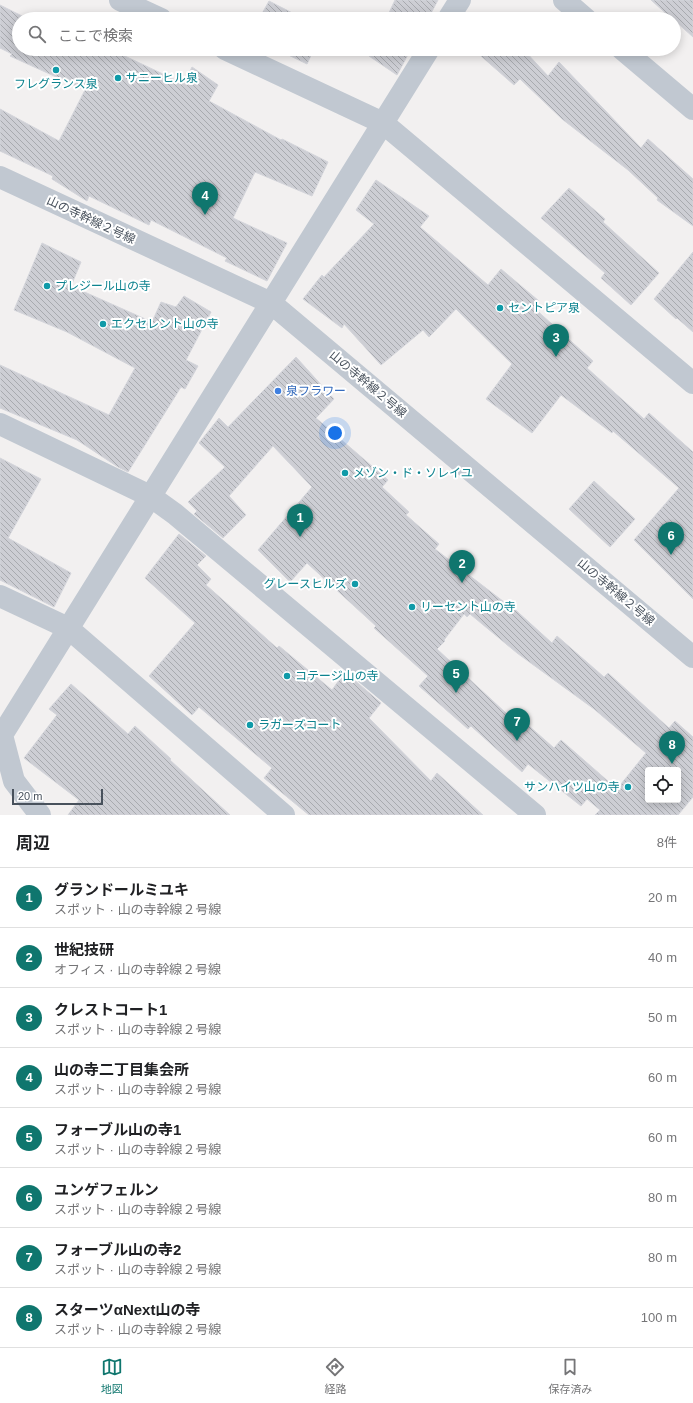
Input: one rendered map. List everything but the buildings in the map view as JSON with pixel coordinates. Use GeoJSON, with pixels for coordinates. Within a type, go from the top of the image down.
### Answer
{"type":"FeatureCollection","features":[{"type":"Feature","properties":{"kind":"street"},"geometry":{"type":"LineString","coordinates":[[120,0],[146,12]]}},
{"type":"Feature","properties":{"kind":"street"},"geometry":{"type":"LineString","coordinates":[[452,12],[460,0]]}},
{"type":"Feature","properties":{"kind":"street"},"geometry":{"type":"LineString","coordinates":[[564,0],[578,12]]}},
{"type":"Feature","properties":{"kind":"street"},"geometry":{"type":"LineString","coordinates":[[240,56],[383,123],[693,383]]}},
{"type":"Feature","properties":{"kind":"street"},"geometry":{"type":"LineString","coordinates":[[40,815],[14,781],[1,735],[425,56]]}},
{"type":"Feature","properties":{"kind":"street"},"geometry":{"type":"LineString","coordinates":[[630,56],[693,109]]}},
{"type":"Feature","properties":{"kind":"street","name":"山の寺幹線２号線"},"geometry":{"type":"LineString","coordinates":[[0,178],[271,303],[693,657]]}},
{"type":"Feature","properties":{"kind":"street"},"geometry":{"type":"LineString","coordinates":[[0,424],[150,496],[175,514],[535,815]]}},
{"type":"Feature","properties":{"kind":"street"},"geometry":{"type":"LineString","coordinates":[[0,596],[68,628],[284,815]]}},
{"type":"Feature","properties":{"kind":"place","name":"フレグランス泉"},"geometry":{"type":"Point","coordinates":[56,70]}},
{"type":"Feature","properties":{"kind":"place","name":"サニーヒル泉"},"geometry":{"type":"Point","coordinates":[118,78]}},
{"type":"Feature","properties":{"kind":"place","name":"山の寺二丁目集会所"},"geometry":{"type":"Point","coordinates":[205,215]}},
{"type":"Feature","properties":{"kind":"place","name":"プレジール山の寺"},"geometry":{"type":"Point","coordinates":[47,286]}},
{"type":"Feature","properties":{"kind":"place","name":"セントピア泉"},"geometry":{"type":"Point","coordinates":[500,308]}},
{"type":"Feature","properties":{"kind":"place","name":"エクセレント山の寺"},"geometry":{"type":"Point","coordinates":[103,324]}},
{"type":"Feature","properties":{"kind":"place","name":"クレストコート1"},"geometry":{"type":"Point","coordinates":[556,357]}},
{"type":"Feature","properties":{"kind":"place","name":"泉フラワー"},"geometry":{"type":"Point","coordinates":[278,391]}},
{"type":"Feature","properties":{"kind":"place","name":"メゾン・ド・ソレイユ"},"geometry":{"type":"Point","coordinates":[345,473]}},
{"type":"Feature","properties":{"kind":"place","name":"グランドールミユキ"},"geometry":{"type":"Point","coordinates":[300,537]}},
{"type":"Feature","properties":{"kind":"place","name":"ユンゲフェルン"},"geometry":{"type":"Point","coordinates":[671,555]}},
{"type":"Feature","properties":{"kind":"place","name":"世紀技研"},"geometry":{"type":"Point","coordinates":[462,583]}},
{"type":"Feature","properties":{"kind":"place","name":"グレースヒルズ"},"geometry":{"type":"Point","coordinates":[355,584]}},
{"type":"Feature","properties":{"kind":"place","name":"リーセント山の寺"},"geometry":{"type":"Point","coordinates":[412,607]}},
{"type":"Feature","properties":{"kind":"place","name":"コテージ山の寺"},"geometry":{"type":"Point","coordinates":[287,676]}},
{"type":"Feature","properties":{"kind":"place","name":"フォーブル山の寺1"},"geometry":{"type":"Point","coordinates":[456,693]}},
{"type":"Feature","properties":{"kind":"place","name":"ラガーズコート"},"geometry":{"type":"Point","coordinates":[250,725]}},
{"type":"Feature","properties":{"kind":"place","name":"フォーブル山の寺2"},"geometry":{"type":"Point","coordinates":[517,741]}},
{"type":"Feature","properties":{"kind":"place","name":"スターツαNext山の寺"},"geometry":{"type":"Point","coordinates":[672,764]}},
{"type":"Feature","properties":{"kind":"place","name":"サンハイツ山の寺"},"geometry":{"type":"Point","coordinates":[628,787]}}]}
